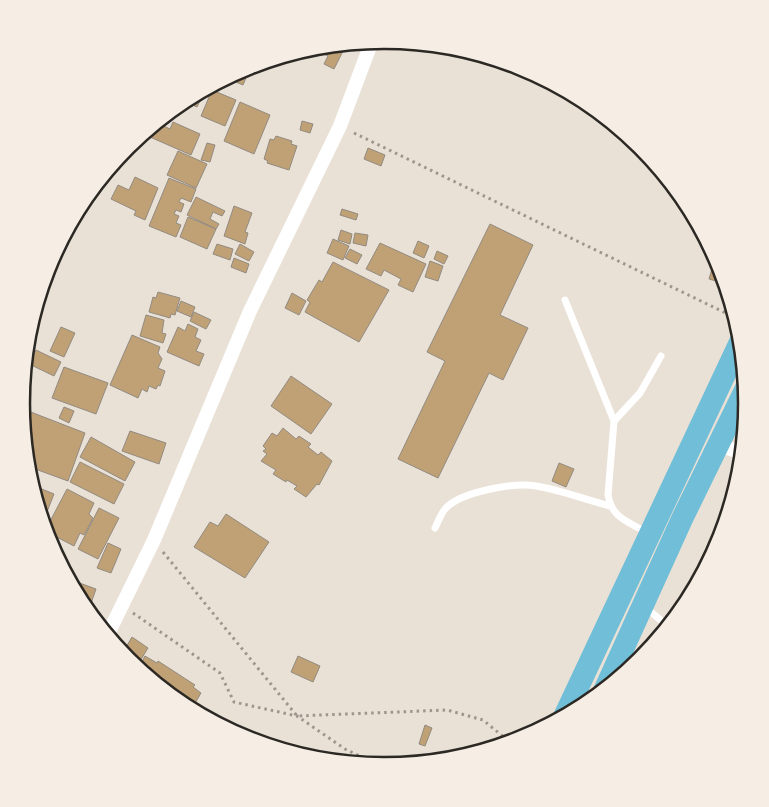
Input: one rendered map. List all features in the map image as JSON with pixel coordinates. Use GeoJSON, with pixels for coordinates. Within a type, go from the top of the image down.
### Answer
{"type":"FeatureCollection","features":[{"type":"Feature","properties":{"kind":"highway"},"geometry":{"type":"LineString","coordinates":[[570,706],[735,354]]}},
{"type":"Feature","properties":{"kind":"highway"},"geometry":{"type":"LineString","coordinates":[[611,676],[739,402]]}},
{"type":"Feature","properties":{"kind":"street"},"geometry":{"type":"LineString","coordinates":[[111,628],[154,540],[250,311],[340,126],[369,50]]}},
{"type":"Feature","properties":{"kind":"street"},"geometry":{"type":"LineString","coordinates":[[718,445],[736,451]]}},
{"type":"Feature","properties":{"kind":"lane"},"geometry":{"type":"LineString","coordinates":[[565,300],[614,421],[608,495],[610,506],[617,515],[650,534]]}},
{"type":"Feature","properties":{"kind":"lane"},"geometry":{"type":"LineString","coordinates":[[614,421],[640,394],[661,356]]}},
{"type":"Feature","properties":{"kind":"lane"},"geometry":{"type":"LineString","coordinates":[[435,528],[445,509],[459,498],[470,493],[522,486],[535,486],[610,506]]}},
{"type":"Feature","properties":{"kind":"lane"},"geometry":{"type":"LineString","coordinates":[[643,605],[663,622]]}},
{"type":"Feature","properties":{"kind":"path"},"geometry":{"type":"LineString","coordinates":[[340,126],[727,314]]}},
{"type":"Feature","properties":{"kind":"path"},"geometry":{"type":"LineString","coordinates":[[154,540],[297,716],[345,749],[362,757]]}},
{"type":"Feature","properties":{"kind":"path"},"geometry":{"type":"LineString","coordinates":[[122,606],[220,674],[234,702],[297,716],[447,710],[483,720],[504,737]]}},
{"type":"Feature","properties":{"kind":"building"},"geometry":{"type":"Polygon","coordinates":[[[343,52],[334,69],[324,64],[328,56],[325,54],[343,52]]]}},
{"type":"Feature","properties":{"kind":"building"},"geometry":{"type":"Polygon","coordinates":[[[246,77],[243,85],[236,82],[246,77]]]}},
{"type":"Feature","properties":{"kind":"building"},"geometry":{"type":"Polygon","coordinates":[[[216,92],[236,100],[225,126],[201,116],[210,95],[216,92]]]}},
{"type":"Feature","properties":{"kind":"building"},"geometry":{"type":"Polygon","coordinates":[[[240,102],[270,115],[254,154],[224,141],[240,102]]]}},
{"type":"Feature","properties":{"kind":"building"},"geometry":{"type":"Polygon","coordinates":[[[302,121],[313,124],[310,133],[300,130],[302,121]]]}},
{"type":"Feature","properties":{"kind":"building"},"geometry":{"type":"Polygon","coordinates":[[[173,122],[200,134],[191,155],[151,137],[164,126],[170,129],[173,122]]]}},
{"type":"Feature","properties":{"kind":"building"},"geometry":{"type":"Polygon","coordinates":[[[276,136],[292,141],[291,144],[297,146],[289,170],[267,163],[268,161],[264,159],[270,139],[274,140],[276,136]]]}},
{"type":"Feature","properties":{"kind":"building"},"geometry":{"type":"Polygon","coordinates":[[[207,143],[215,145],[210,162],[201,160],[207,143]]]}},
{"type":"Feature","properties":{"kind":"building"},"geometry":{"type":"Polygon","coordinates":[[[368,148],[385,155],[381,166],[364,159],[368,148]]]}},
{"type":"Feature","properties":{"kind":"building"},"geometry":{"type":"Polygon","coordinates":[[[178,151],[207,164],[196,188],[167,175],[178,151]]]}},
{"type":"Feature","properties":{"kind":"building"},"geometry":{"type":"Polygon","coordinates":[[[135,177],[158,188],[145,220],[134,215],[136,211],[111,199],[118,185],[129,190],[135,177]]]}},
{"type":"Feature","properties":{"kind":"building"},"geometry":{"type":"Polygon","coordinates":[[[169,178],[196,189],[191,202],[181,198],[179,202],[184,204],[181,212],[176,210],[174,214],[179,216],[176,223],[181,225],[176,237],[149,226],[169,178]]]}},
{"type":"Feature","properties":{"kind":"building"},"geometry":{"type":"Polygon","coordinates":[[[196,197],[225,211],[222,216],[213,212],[210,219],[219,224],[216,229],[187,215],[196,197]]]}},
{"type":"Feature","properties":{"kind":"building"},"geometry":{"type":"Polygon","coordinates":[[[234,206],[252,213],[245,232],[248,233],[245,244],[224,236],[234,206]]]}},
{"type":"Feature","properties":{"kind":"building"},"geometry":{"type":"Polygon","coordinates":[[[342,209],[358,214],[356,220],[340,215],[342,209]]]}},
{"type":"Feature","properties":{"kind":"building"},"geometry":{"type":"Polygon","coordinates":[[[188,217],[216,229],[207,249],[180,237],[188,217]]]}},
{"type":"Feature","properties":{"kind":"building"},"geometry":{"type":"Polygon","coordinates":[[[490,224],[533,245],[500,315],[528,328],[503,380],[489,373],[438,478],[398,459],[445,361],[427,352],[490,224]]]}},
{"type":"Feature","properties":{"kind":"building"},"geometry":{"type":"Polygon","coordinates":[[[341,230],[352,234],[350,244],[338,240],[341,230]]]}},
{"type":"Feature","properties":{"kind":"building"},"geometry":{"type":"Polygon","coordinates":[[[355,233],[368,235],[366,246],[353,243],[355,233]]]}},
{"type":"Feature","properties":{"kind":"building"},"geometry":{"type":"Polygon","coordinates":[[[333,239],[349,246],[343,260],[327,253],[333,239]]]}},
{"type":"Feature","properties":{"kind":"building"},"geometry":{"type":"Polygon","coordinates":[[[418,241],[429,246],[424,258],[413,253],[418,241]]]}},
{"type":"Feature","properties":{"kind":"building"},"geometry":{"type":"Polygon","coordinates":[[[380,243],[426,264],[413,292],[398,285],[401,279],[384,270],[381,276],[366,269],[380,243]]]}},
{"type":"Feature","properties":{"kind":"building"},"geometry":{"type":"Polygon","coordinates":[[[217,244],[233,249],[230,260],[213,254],[217,244]]]}},
{"type":"Feature","properties":{"kind":"building"},"geometry":{"type":"Polygon","coordinates":[[[240,244],[254,252],[249,261],[235,254],[240,244]]]}},
{"type":"Feature","properties":{"kind":"building"},"geometry":{"type":"Polygon","coordinates":[[[350,249],[362,255],[357,264],[345,258],[350,249]]]}},
{"type":"Feature","properties":{"kind":"building"},"geometry":{"type":"Polygon","coordinates":[[[437,251],[448,256],[444,264],[434,259],[437,251]]]}},
{"type":"Feature","properties":{"kind":"building"},"geometry":{"type":"Polygon","coordinates":[[[234,258],[249,264],[246,273],[231,267],[234,258]]]}},
{"type":"Feature","properties":{"kind":"building"},"geometry":{"type":"Polygon","coordinates":[[[430,261],[443,266],[438,281],[425,277],[430,261]]]}},
{"type":"Feature","properties":{"kind":"building"},"geometry":{"type":"Polygon","coordinates":[[[333,262],[389,290],[359,342],[305,312],[310,302],[307,300],[319,280],[322,282],[333,262]]]}},
{"type":"Feature","properties":{"kind":"building"},"geometry":{"type":"Polygon","coordinates":[[[712,268],[717,281],[709,279],[712,268]]]}},
{"type":"Feature","properties":{"kind":"building"},"geometry":{"type":"Polygon","coordinates":[[[158,292],[180,298],[175,315],[171,314],[170,318],[149,312],[153,297],[156,298],[158,292]]]}},
{"type":"Feature","properties":{"kind":"building"},"geometry":{"type":"Polygon","coordinates":[[[292,293],[306,301],[299,315],[285,308],[292,293]]]}},
{"type":"Feature","properties":{"kind":"building"},"geometry":{"type":"Polygon","coordinates":[[[181,301],[195,307],[191,317],[177,311],[181,301]]]}},
{"type":"Feature","properties":{"kind":"building"},"geometry":{"type":"Polygon","coordinates":[[[194,312],[211,320],[206,329],[190,321],[194,312]]]}},
{"type":"Feature","properties":{"kind":"building"},"geometry":{"type":"Polygon","coordinates":[[[146,315],[164,320],[162,333],[166,334],[163,343],[140,336],[146,315]]]}},
{"type":"Feature","properties":{"kind":"building"},"geometry":{"type":"Polygon","coordinates":[[[188,324],[198,329],[195,337],[201,340],[196,351],[204,354],[199,366],[167,352],[178,327],[185,331],[188,324]]]}},
{"type":"Feature","properties":{"kind":"building"},"geometry":{"type":"Polygon","coordinates":[[[61,327],[75,333],[64,357],[50,351],[61,327]]]}},
{"type":"Feature","properties":{"kind":"building"},"geometry":{"type":"Polygon","coordinates":[[[132,335],[160,347],[158,353],[162,359],[158,368],[165,371],[160,386],[158,385],[156,389],[149,386],[147,392],[142,389],[138,398],[110,385],[132,335]]]}},
{"type":"Feature","properties":{"kind":"building"},"geometry":{"type":"Polygon","coordinates":[[[36,350],[61,362],[54,376],[32,366],[36,350]]]}},
{"type":"Feature","properties":{"kind":"building"},"geometry":{"type":"Polygon","coordinates":[[[64,367],[108,383],[96,414],[52,398],[64,367]]]}},
{"type":"Feature","properties":{"kind":"building"},"geometry":{"type":"Polygon","coordinates":[[[291,376],[332,404],[311,434],[271,406],[291,376]]]}},
{"type":"Feature","properties":{"kind":"building"},"geometry":{"type":"Polygon","coordinates":[[[64,407],[74,411],[69,423],[59,418],[64,407]]]}},
{"type":"Feature","properties":{"kind":"building"},"geometry":{"type":"Polygon","coordinates":[[[30,412],[85,433],[68,481],[36,469],[30,412]]]}},
{"type":"Feature","properties":{"kind":"building"},"geometry":{"type":"Polygon","coordinates":[[[283,428],[296,439],[299,436],[311,444],[308,447],[318,455],[321,452],[332,461],[319,485],[317,484],[306,497],[294,489],[297,486],[273,474],[276,470],[261,461],[267,454],[263,451],[266,449],[263,446],[272,433],[277,436],[283,428]]]}},
{"type":"Feature","properties":{"kind":"building"},"geometry":{"type":"Polygon","coordinates":[[[130,431],[166,443],[159,464],[122,451],[130,431]]]}},
{"type":"Feature","properties":{"kind":"building"},"geometry":{"type":"Polygon","coordinates":[[[91,437],[135,462],[125,481],[80,457],[91,437]]]}},
{"type":"Feature","properties":{"kind":"building"},"geometry":{"type":"Polygon","coordinates":[[[80,462],[124,484],[114,504],[70,482],[80,462]]]}},
{"type":"Feature","properties":{"kind":"building"},"geometry":{"type":"Polygon","coordinates":[[[559,463],[574,469],[566,487],[552,481],[559,463]]]}},
{"type":"Feature","properties":{"kind":"building"},"geometry":{"type":"Polygon","coordinates":[[[41,488],[54,494],[47,511],[41,488]]]}},
{"type":"Feature","properties":{"kind":"building"},"geometry":{"type":"Polygon","coordinates":[[[67,489],[94,503],[89,514],[93,518],[84,535],[80,533],[74,546],[56,537],[50,521],[67,489]]]}},
{"type":"Feature","properties":{"kind":"building"},"geometry":{"type":"Polygon","coordinates":[[[99,508],[119,518],[98,559],[78,549],[99,508]]]}},
{"type":"Feature","properties":{"kind":"building"},"geometry":{"type":"Polygon","coordinates":[[[226,514],[269,542],[245,578],[194,547],[210,522],[218,526],[226,514]]]}},
{"type":"Feature","properties":{"kind":"building"},"geometry":{"type":"Polygon","coordinates":[[[108,543],[121,549],[111,573],[97,568],[108,543]]]}},
{"type":"Feature","properties":{"kind":"building"},"geometry":{"type":"Polygon","coordinates":[[[78,582],[96,589],[91,602],[78,582]]]}},
{"type":"Feature","properties":{"kind":"building"},"geometry":{"type":"Polygon","coordinates":[[[132,637],[148,648],[141,660],[127,646],[132,637]]]}},
{"type":"Feature","properties":{"kind":"building"},"geometry":{"type":"Polygon","coordinates":[[[145,656],[157,663],[158,661],[195,685],[193,687],[201,693],[195,703],[169,685],[142,662],[145,656]]]}},
{"type":"Feature","properties":{"kind":"building"},"geometry":{"type":"Polygon","coordinates":[[[298,656],[320,666],[313,682],[291,672],[298,656]]]}},
{"type":"Feature","properties":{"kind":"building"},"geometry":{"type":"Polygon","coordinates":[[[425,725],[432,728],[425,746],[419,744],[425,725]]]}}]}
